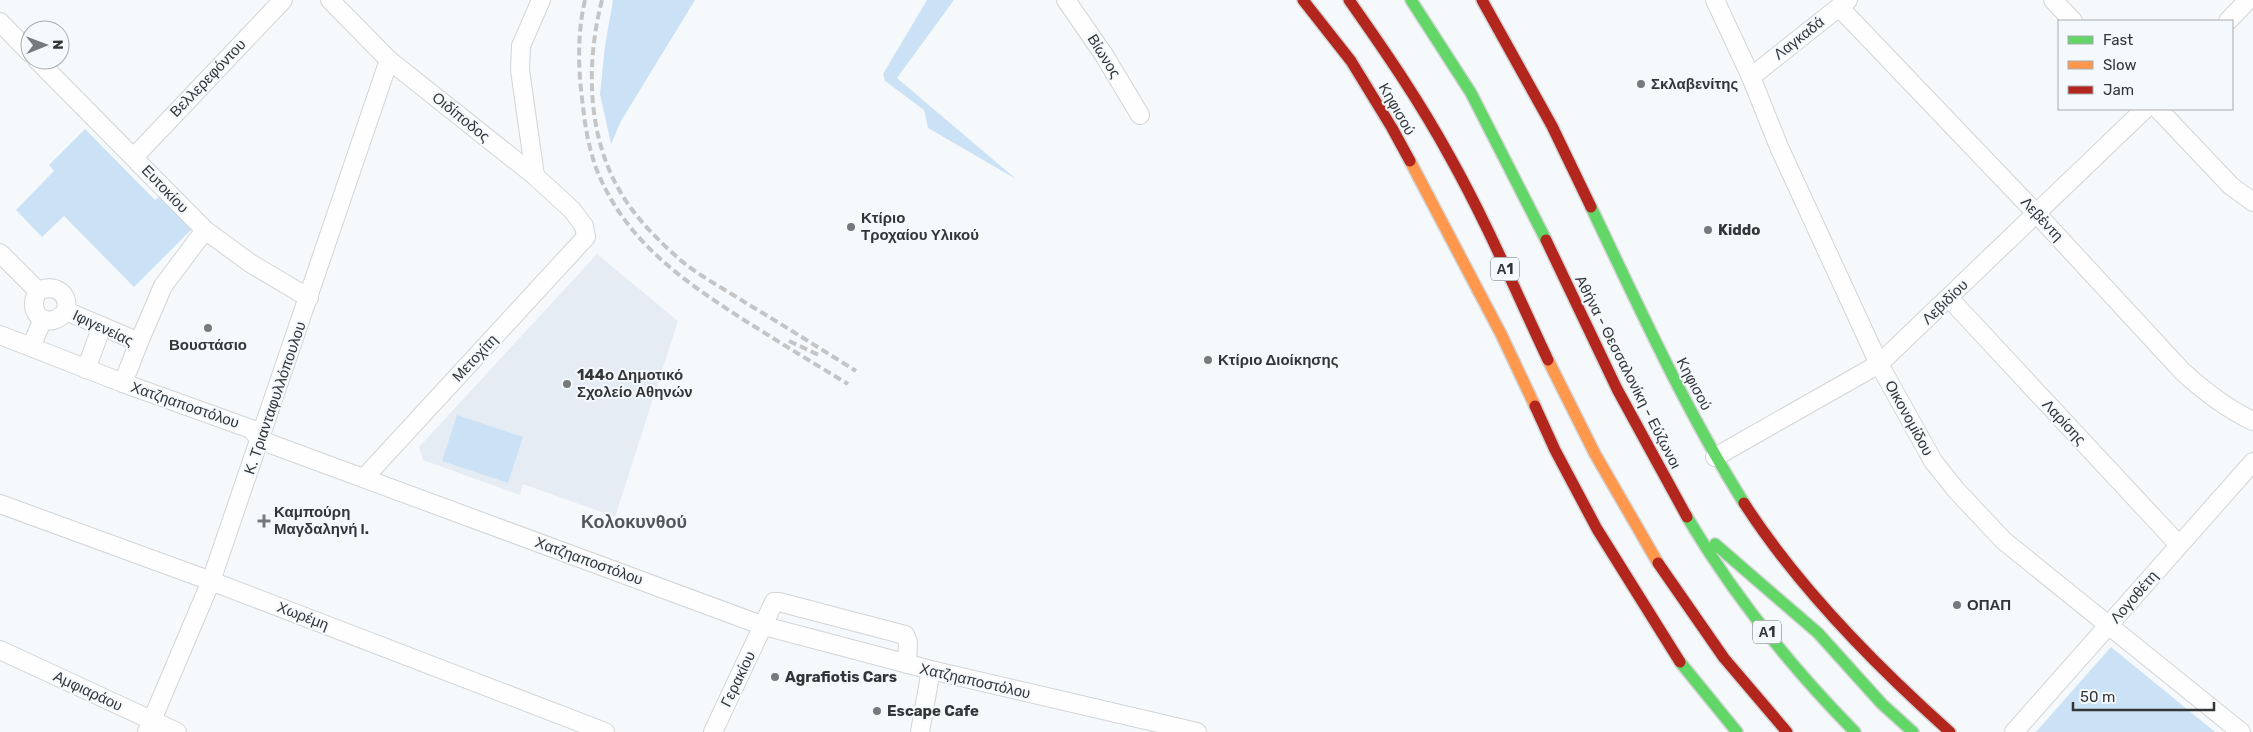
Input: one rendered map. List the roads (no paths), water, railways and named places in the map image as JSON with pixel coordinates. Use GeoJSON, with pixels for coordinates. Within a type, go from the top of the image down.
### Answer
{"type":"FeatureCollection","features":[{"type":"Feature","properties":{"kind":"main road","name":"Κηφισού"},"geometry":{"type":"LineString","coordinates":[[1303,0],[1351,61],[1392,128],[1501,334],[1555,450],[1597,528],[1683,667],[1737,732]]}},
{"type":"Feature","properties":{"kind":"main road","name":"Α1"},"geometry":{"type":"LineString","coordinates":[[1348,0],[1390,55],[1442,142],[1468,191],[1573,411],[1647,546],[1674,589],[1732,668],[1787,732]]}},
{"type":"Feature","properties":{"kind":"main road","name":"Αθήνα - Θεσσαλονίκη - Εύζωνοι"},"geometry":{"type":"LineString","coordinates":[[1411,0],[1436,36],[1507,158],[1617,389],[1690,523],[1739,596],[1773,640],[1834,712],[1855,732]]}},
{"type":"Feature","properties":{"kind":"main road","name":"Κηφισού"},"geometry":{"type":"LineString","coordinates":[[1482,0],[1552,126],[1662,355],[1715,457],[1773,547],[1825,607],[1909,695],[1950,732]]}},
{"type":"Feature","properties":{"kind":"main road"},"geometry":{"type":"LineString","coordinates":[[1690,523],[1818,633],[1882,704],[1913,732]]}},
{"type":"Feature","properties":{"kind":"street","name":"Βελλερεφόντου"},"geometry":{"type":"LineString","coordinates":[[134,157],[283,0]]}},
{"type":"Feature","properties":{"kind":"street","name":"Οιδίποδος"},"geometry":{"type":"LineString","coordinates":[[330,0],[390,60],[535,176],[572,210],[584,226],[586,237]]}},
{"type":"Feature","properties":{"kind":"street"},"geometry":{"type":"LineString","coordinates":[[535,176],[520,70],[521,46],[541,0]]}},
{"type":"Feature","properties":{"kind":"street","name":"Βίωνος"},"geometry":{"type":"LineString","coordinates":[[1066,0],[1104,54],[1140,114]]}},
{"type":"Feature","properties":{"kind":"street","name":"Οικονομίδου"},"geometry":{"type":"LineString","coordinates":[[1715,0],[1751,77],[1778,147],[1879,364],[1933,461],[1956,490],[2004,540],[2241,732]]}},
{"type":"Feature","properties":{"kind":"street"},"geometry":{"type":"LineString","coordinates":[[2052,0],[2072,20]]}},
{"type":"Feature","properties":{"kind":"street"},"geometry":{"type":"LineString","coordinates":[[2229,20],[2248,0]]}},
{"type":"Feature","properties":{"kind":"street","name":"Λαγκαδά"},"geometry":{"type":"LineString","coordinates":[[1751,77],[1844,3]]}},
{"type":"Feature","properties":{"kind":"street","name":"Λεβέντη"},"geometry":{"type":"LineString","coordinates":[[1844,3],[2183,372],[2202,389],[2238,414],[2253,420]]}},
{"type":"Feature","properties":{"kind":"street"},"geometry":{"type":"LineString","coordinates":[[0,22],[20,43]]}},
{"type":"Feature","properties":{"kind":"street","name":"Κ. Τριανταφυλλόπουλου"},"geometry":{"type":"LineString","coordinates":[[150,726],[211,581],[390,60]]}},
{"type":"Feature","properties":{"kind":"street","name":"Ευτοκίου"},"geometry":{"type":"LineString","coordinates":[[47,70],[204,230],[250,263],[309,298]]}},
{"type":"Feature","properties":{"kind":"street","name":"Λεβιδίου"},"geometry":{"type":"LineString","coordinates":[[1715,457],[1879,364],[2144,110]]}},
{"type":"Feature","properties":{"kind":"street"},"geometry":{"type":"LineString","coordinates":[[2159,110],[2231,186],[2253,202]]}},
{"type":"Feature","properties":{"kind":"street"},"geometry":{"type":"LineString","coordinates":[[139,342],[164,286],[204,230]]}},
{"type":"Feature","properties":{"kind":"street","name":"Μετοχίτη"},"geometry":{"type":"LineString","coordinates":[[364,478],[586,237]]}},
{"type":"Feature","properties":{"kind":"street"},"geometry":{"type":"LineString","coordinates":[[0,253],[38,291],[33,306],[36,315],[43,319],[56,320],[66,312]]}},
{"type":"Feature","properties":{"kind":"street","name":"Ιφιγενείας"},"geometry":{"type":"LineString","coordinates":[[38,291],[47,287],[54,287],[66,299],[66,312],[139,342],[123,384]]}},
{"type":"Feature","properties":{"kind":"street","name":"Λαρίσης"},"geometry":{"type":"LineString","coordinates":[[1949,298],[2180,545]]}},
{"type":"Feature","properties":{"kind":"street"},"geometry":{"type":"LineString","coordinates":[[31,347],[43,319]]}},
{"type":"Feature","properties":{"kind":"street"},"geometry":{"type":"LineString","coordinates":[[86,369],[102,326]]}},
{"type":"Feature","properties":{"kind":"street","name":"Χατζηαποστόλου"},"geometry":{"type":"LineString","coordinates":[[0,335],[123,384],[251,429],[260,440],[764,626],[1156,728],[1197,732]]}},
{"type":"Feature","properties":{"kind":"street","name":"Λογοθέτη"},"geometry":{"type":"LineString","coordinates":[[2014,732],[2253,462]]}},
{"type":"Feature","properties":{"kind":"street","name":"Χωρέμη"},"geometry":{"type":"LineString","coordinates":[[0,504],[211,581],[605,732]]}},
{"type":"Feature","properties":{"kind":"street","name":"Γερακίου"},"geometry":{"type":"LineString","coordinates":[[713,732],[774,602],[896,631],[905,635],[908,642],[907,664]]}},
{"type":"Feature","properties":{"kind":"street","name":"Αμφιαράου"},"geometry":{"type":"LineString","coordinates":[[0,650],[150,726],[177,732]]}},
{"type":"Feature","properties":{"kind":"street"},"geometry":{"type":"LineString","coordinates":[[920,732],[931,670]]}},
{"type":"Feature","properties":{"kind":"street"},"geometry":{"type":"LineString","coordinates":[[2250,732],[2253,729]]}},
{"type":"Feature","properties":{"kind":"railway"},"geometry":{"type":"LineString","coordinates":[[585,0],[582,13],[579,53],[586,130],[596,168],[608,194],[622,216],[657,256],[699,290],[848,384]]}},
{"type":"Feature","properties":{"kind":"railway"},"geometry":{"type":"LineString","coordinates":[[602,0],[593,51],[593,104],[603,154],[613,178],[626,201],[656,237],[693,270],[856,371]]}},
{"type":"Feature","properties":{"kind":"railway"},"geometry":{"type":"LineString","coordinates":[[789,341],[821,356]]}},
{"type":"Feature","properties":{"kind":"place","name":"Σκλαβενίτης"},"geometry":{"type":"Point","coordinates":[1641,84]}},
{"type":"Feature","properties":{"kind":"place","name":"Κτίριο Τροχαίου Υλικού"},"geometry":{"type":"Point","coordinates":[851,227]}},
{"type":"Feature","properties":{"kind":"place","name":"Kiddo"},"geometry":{"type":"Point","coordinates":[1708,230]}},
{"type":"Feature","properties":{"kind":"place","name":"Βουστάσιο"},"geometry":{"type":"Point","coordinates":[208,328]}},
{"type":"Feature","properties":{"kind":"place","name":"Κτίριο Διοίκησης"},"geometry":{"type":"Point","coordinates":[1208,360]}},
{"type":"Feature","properties":{"kind":"place","name":"144ο Δημοτικό Σχολείο Αθηνών"},"geometry":{"type":"Point","coordinates":[567,384]}},
{"type":"Feature","properties":{"kind":"place","name":"Καμπούρη Μαγδαληνή Ι."},"geometry":{"type":"Point","coordinates":[264,521]}},
{"type":"Feature","properties":{"kind":"place","name":"ΟΠΑΠ"},"geometry":{"type":"Point","coordinates":[1957,605]}},
{"type":"Feature","properties":{"kind":"place","name":"Agrafiotis Cars"},"geometry":{"type":"Point","coordinates":[775,677]}},
{"type":"Feature","properties":{"kind":"place","name":"Escape Cafe"},"geometry":{"type":"Point","coordinates":[877,711]}},
{"type":"Feature","properties":{"kind":"district","name":"Κολοκυνθού"},"geometry":{"type":"Point","coordinates":[634,522]}}]}
